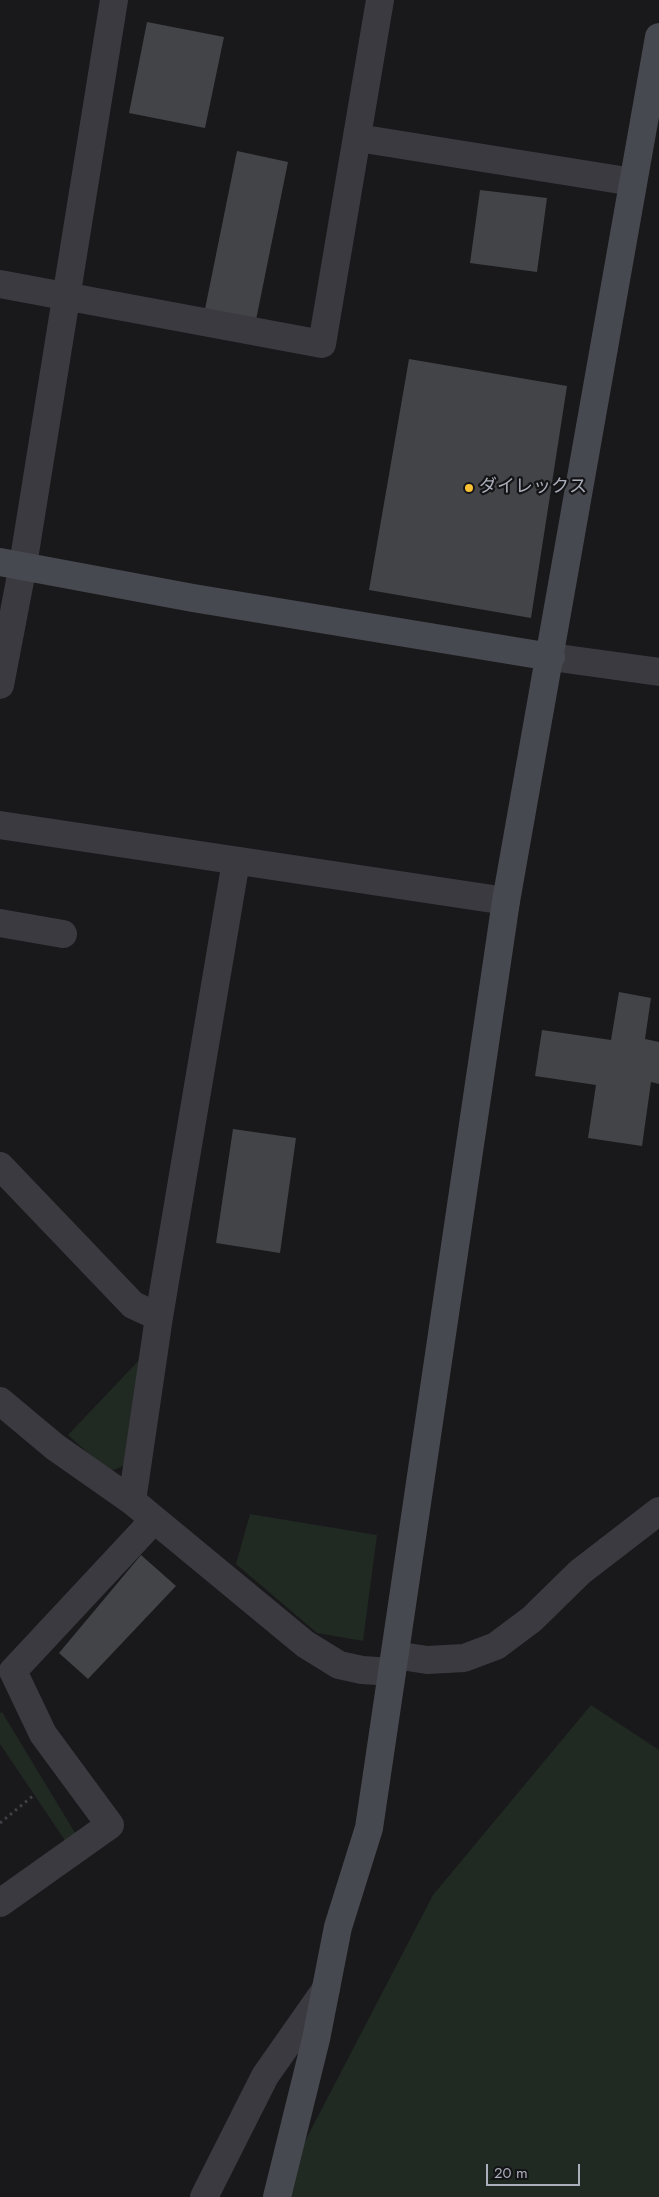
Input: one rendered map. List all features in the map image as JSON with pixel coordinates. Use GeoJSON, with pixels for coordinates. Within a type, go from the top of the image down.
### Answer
{"type":"FeatureCollection","features":[{"type":"Feature","properties":{"kind":"street"},"geometry":{"type":"LineString","coordinates":[[0,685],[11,564],[67,296],[114,0]]}},
{"type":"Feature","properties":{"kind":"street"},"geometry":{"type":"LineString","coordinates":[[0,284],[322,344],[380,0]]}},
{"type":"Feature","properties":{"kind":"street"},"geometry":{"type":"LineString","coordinates":[[277,2197],[316,2039],[338,1927],[368,1828],[506,901],[551,657],[659,38]]}},
{"type":"Feature","properties":{"kind":"street"},"geometry":{"type":"LineString","coordinates":[[358,138],[633,182]]}},
{"type":"Feature","properties":{"kind":"street"},"geometry":{"type":"LineString","coordinates":[[11,564],[193,598],[551,657],[659,672]]}},
{"type":"Feature","properties":{"kind":"street"},"geometry":{"type":"LineString","coordinates":[[0,825],[506,901]]}},
{"type":"Feature","properties":{"kind":"street"},"geometry":{"type":"LineString","coordinates":[[132,1501],[159,1318],[236,861]]}},
{"type":"Feature","properties":{"kind":"street"},"geometry":{"type":"LineString","coordinates":[[0,923],[63,934]]}},
{"type":"Feature","properties":{"kind":"street"},"geometry":{"type":"LineString","coordinates":[[0,1166],[133,1305],[159,1318]]}},
{"type":"Feature","properties":{"kind":"street"},"geometry":{"type":"LineString","coordinates":[[0,1401],[55,1447],[132,1501],[305,1644],[339,1665],[362,1670],[394,1663],[464,1658],[496,1646],[532,1619],[580,1572],[659,1511]]}},
{"type":"Feature","properties":{"kind":"street"},"geometry":{"type":"LineString","coordinates":[[0,1903],[110,1825],[42,1734],[7,1678],[154,1521]]}},
{"type":"Feature","properties":{"kind":"street"},"geometry":{"type":"LineString","coordinates":[[212,2190],[265,2076],[326,1989]]}},
{"type":"Feature","properties":{"kind":"path"},"geometry":{"type":"LineString","coordinates":[[0,1823],[34,1795]]}},
{"type":"Feature","properties":{"kind":"shaded area"},"geometry":{"type":"Polygon","coordinates":[[[142,1357],[125,1465],[109,1472],[68,1435],[142,1357]]]}},
{"type":"Feature","properties":{"kind":"shaded area"},"geometry":{"type":"Polygon","coordinates":[[[250,1514],[377,1535],[363,1641],[317,1633],[236,1564],[250,1514]]]}},
{"type":"Feature","properties":{"kind":"shaded area"},"geometry":{"type":"Polygon","coordinates":[[[591,1705],[659,1750],[659,2197],[276,2197],[433,1895],[591,1705]]]}},
{"type":"Feature","properties":{"kind":"shaded area"},"geometry":{"type":"Polygon","coordinates":[[[2,1712],[77,1836],[66,1842],[0,1744],[0,1713],[2,1712]]]}},
{"type":"Feature","properties":{"kind":"building"},"geometry":{"type":"Polygon","coordinates":[[[147,22],[224,37],[205,128],[129,113],[147,22]]]}},
{"type":"Feature","properties":{"kind":"building"},"geometry":{"type":"Polygon","coordinates":[[[237,151],[288,162],[256,320],[205,309],[237,151]]]}},
{"type":"Feature","properties":{"kind":"building"},"geometry":{"type":"Polygon","coordinates":[[[480,190],[547,198],[537,272],[470,263],[480,190]]]}},
{"type":"Feature","properties":{"kind":"building","name":"ダイレックス"},"geometry":{"type":"Polygon","coordinates":[[[409,359],[567,386],[531,618],[369,590],[409,359]]]}},
{"type":"Feature","properties":{"kind":"building"},"geometry":{"type":"Polygon","coordinates":[[[619,992],[651,998],[645,1039],[659,1042],[659,1084],[651,1082],[642,1146],[588,1138],[596,1085],[535,1076],[542,1030],[611,1040],[619,992]]]}},
{"type":"Feature","properties":{"kind":"building"},"geometry":{"type":"Polygon","coordinates":[[[233,1129],[296,1138],[280,1253],[216,1243],[233,1129]]]}},
{"type":"Feature","properties":{"kind":"building"},"geometry":{"type":"Polygon","coordinates":[[[141,1555],[176,1586],[88,1679],[59,1653],[141,1555]]]}},
{"type":"Feature","properties":{"kind":"place","name":"ダイレックス"},"geometry":{"type":"Point","coordinates":[469,488]}}]}
